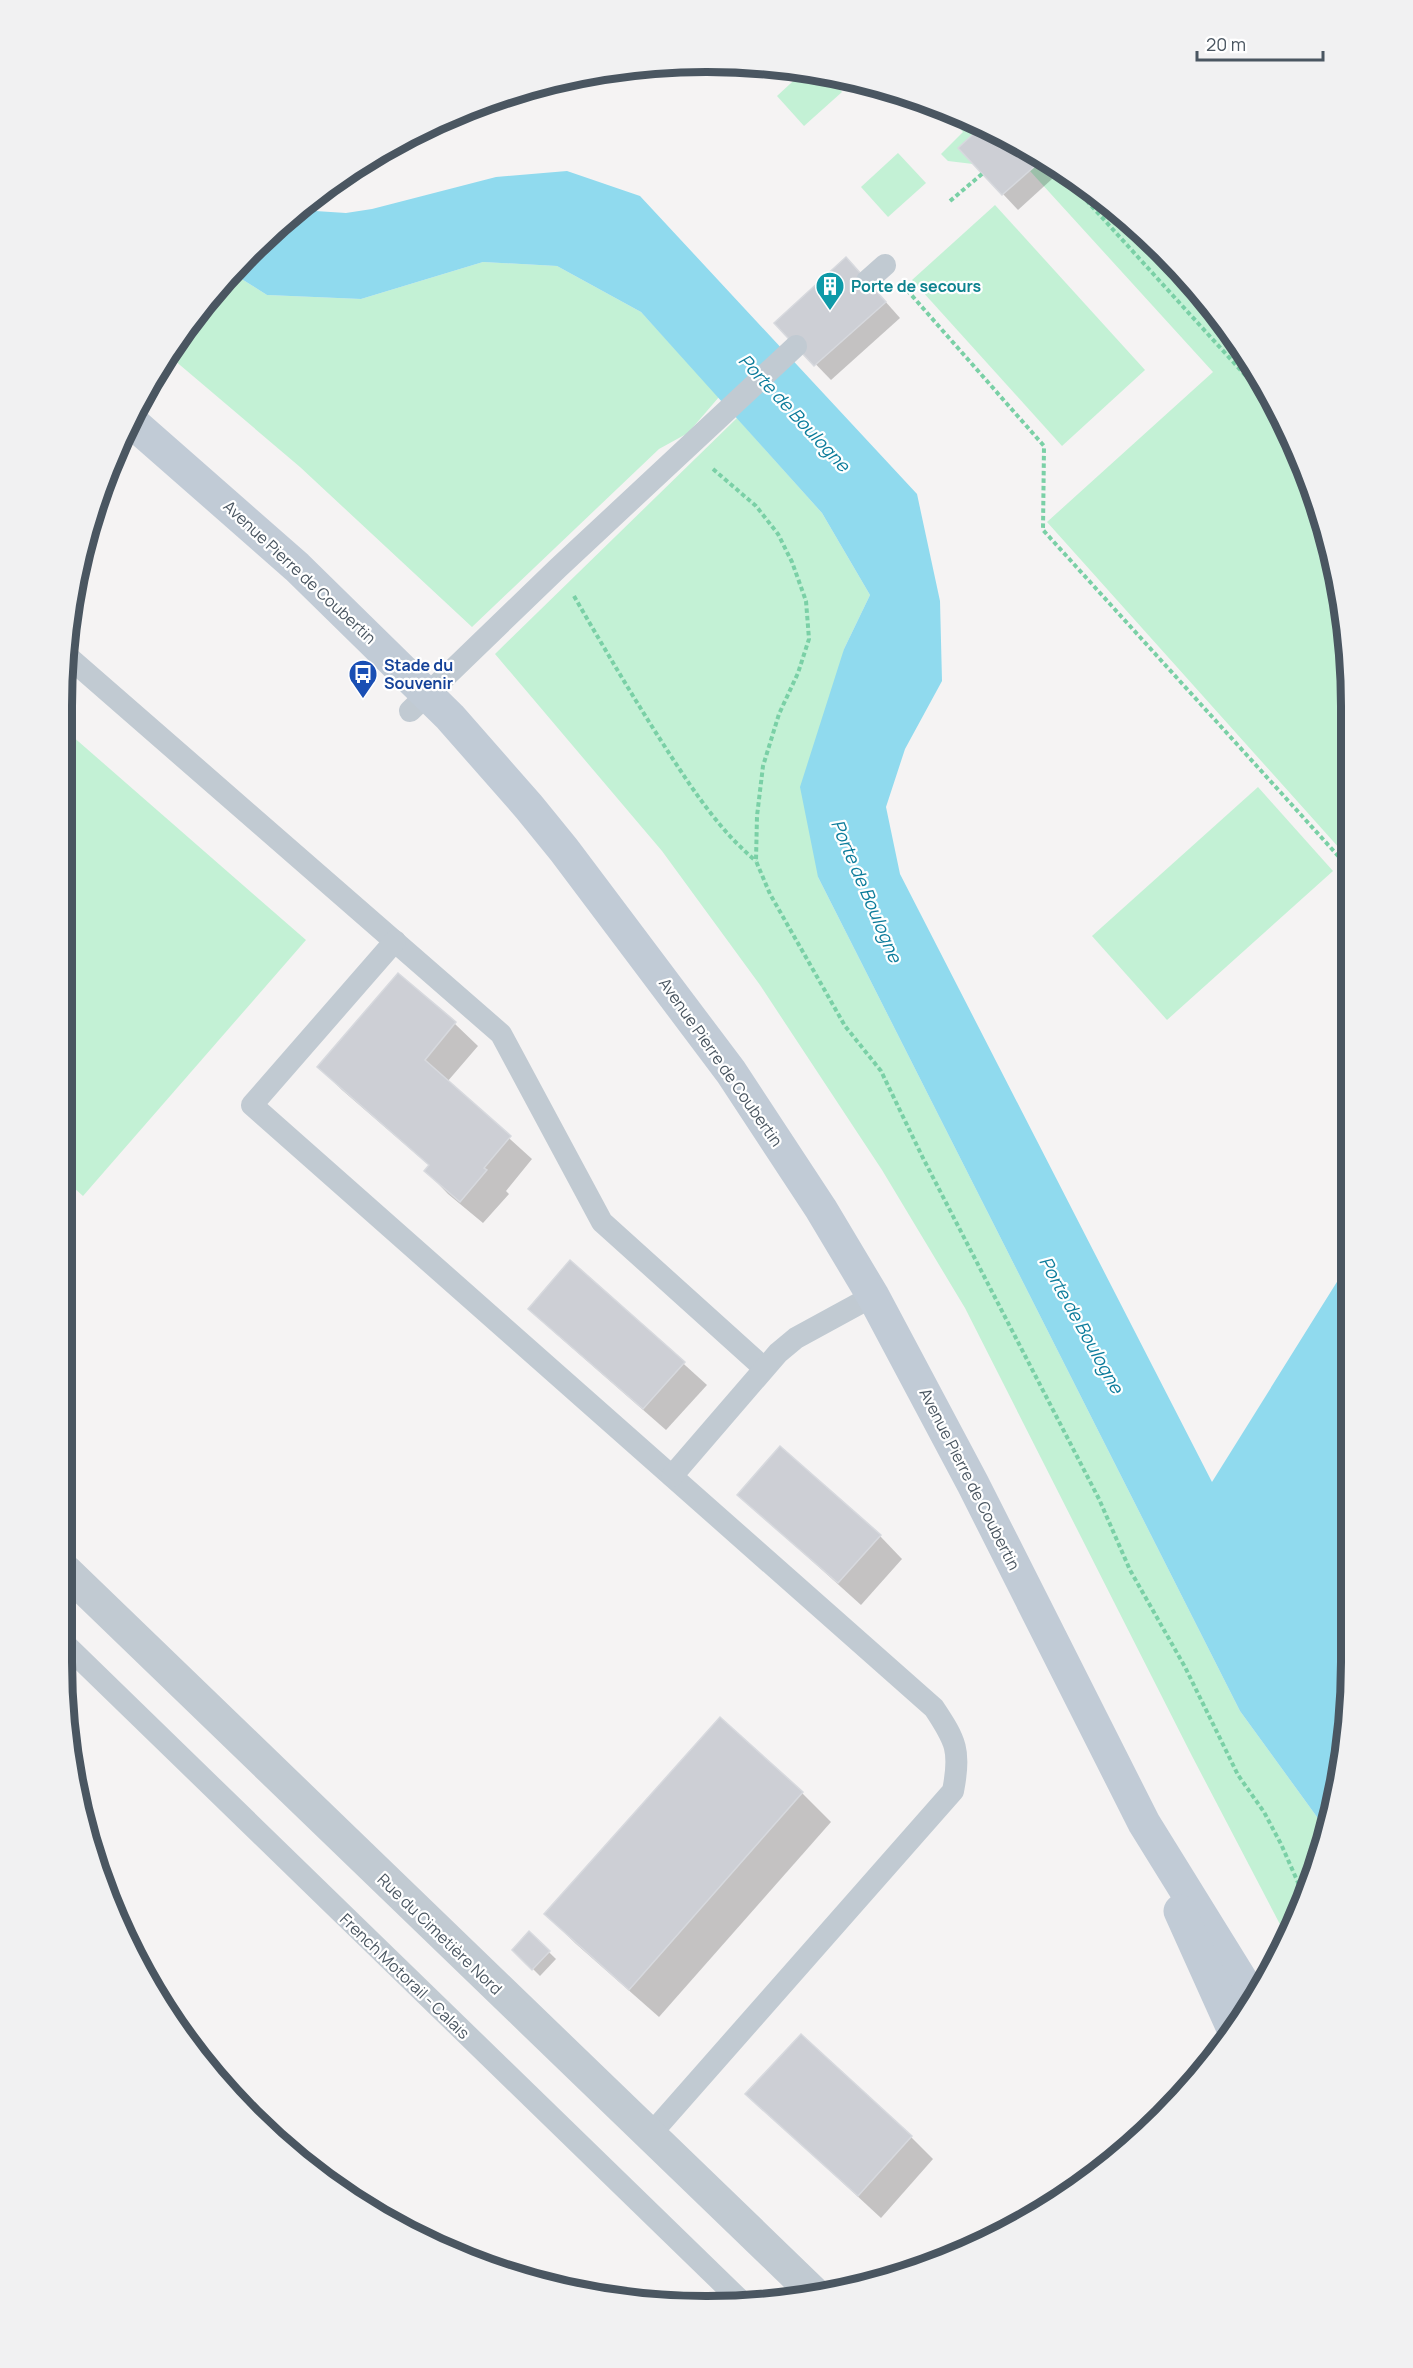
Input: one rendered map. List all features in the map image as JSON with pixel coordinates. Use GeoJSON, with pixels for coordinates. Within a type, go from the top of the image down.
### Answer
{"type":"FeatureCollection","features":[{"type":"Feature","properties":{"kind":"street","name":"Avenue Pierre de Coubertin"},"geometry":{"type":"LineString","coordinates":[[137,426],[297,567],[419,703],[529,807],[699,1027],[793,1164],[873,1296],[968,1474],[1144,1823],[1229,2021]]}},
{"type":"Feature","properties":{"kind":"street","name":"Rue du Cimetière Nord"},"geometry":{"type":"LineString","coordinates":[[72,1577],[808,2288]]}},
{"type":"Feature","properties":{"kind":"street","name":"Avenue Pierre de Coubertin"},"geometry":{"type":"LineString","coordinates":[[1144,1823],[1248,1991]]}},
{"type":"Feature","properties":{"kind":"lane"},"geometry":{"type":"LineString","coordinates":[[867,281],[885,265]]}},
{"type":"Feature","properties":{"kind":"lane"},"geometry":{"type":"LineString","coordinates":[[419,703],[558,568],[796,346]]}},
{"type":"Feature","properties":{"kind":"lane"},"geometry":{"type":"LineString","coordinates":[[73,661],[501,1034],[602,1222],[764,1368]]}},
{"type":"Feature","properties":{"kind":"lane"},"geometry":{"type":"LineString","coordinates":[[395,941],[252,1105],[934,1708],[953,1737],[958,1765],[953,1791],[650,2135]]}},
{"type":"Feature","properties":{"kind":"lane"},"geometry":{"type":"LineString","coordinates":[[672,1476],[764,1368],[796,1338],[873,1296]]}},
{"type":"Feature","properties":{"kind":"lane","name":"French Motorail - Calais"},"geometry":{"type":"LineString","coordinates":[[72,1651],[735,2295]]}},
{"type":"Feature","properties":{"kind":"path"},"geometry":{"type":"LineString","coordinates":[[950,201],[982,174]]}},
{"type":"Feature","properties":{"kind":"path"},"geometry":{"type":"LineString","coordinates":[[1082,195],[1252,383]]}},
{"type":"Feature","properties":{"kind":"path"},"geometry":{"type":"LineString","coordinates":[[885,265],[1044,446],[1043,530],[1341,859]]}},
{"type":"Feature","properties":{"kind":"path"},"geometry":{"type":"LineString","coordinates":[[693,441],[756,506],[778,534],[792,562],[806,602],[809,639],[798,673],[779,714],[763,766],[757,816],[756,861],[770,894],[845,1026],[881,1071],[923,1158],[1099,1499],[1130,1570],[1185,1667],[1238,1774],[1281,1844],[1300,1886]]}},
{"type":"Feature","properties":{"kind":"path"},"geometry":{"type":"LineString","coordinates":[[558,568],[629,691],[690,785],[732,842],[756,861]]}},
{"type":"Feature","properties":{"kind":"green space"},"geometry":{"type":"Polygon","coordinates":[[[796,78],[836,86],[842,92],[804,126],[777,96],[796,78]]]}},
{"type":"Feature","properties":{"kind":"green space"},"geometry":{"type":"Polygon","coordinates":[[[954,122],[1024,157],[1093,203],[1125,229],[1184,288],[1210,320],[1256,389],[1276,426],[1293,464],[1319,542],[1336,624],[1341,706],[1341,850],[1047,522],[1213,372],[1030,171],[1002,195],[973,164],[948,161],[941,154],[963,132],[954,122]]]}},
{"type":"Feature","properties":{"kind":"green space"},"geometry":{"type":"Polygon","coordinates":[[[898,153],[926,183],[888,217],[861,187],[898,153]]]}},
{"type":"Feature","properties":{"kind":"green space"},"geometry":{"type":"Polygon","coordinates":[[[995,205],[1145,370],[1062,446],[912,280],[995,205]]]}},
{"type":"Feature","properties":{"kind":"green space"},"geometry":{"type":"Polygon","coordinates":[[[483,262],[557,266],[641,312],[719,397],[688,433],[659,449],[472,627],[300,467],[175,361],[203,320],[239,277],[267,295],[361,299],[483,262]]]}},
{"type":"Feature","properties":{"kind":"green space"},"geometry":{"type":"Polygon","coordinates":[[[737,418],[822,513],[870,595],[844,649],[818,877],[1240,1711],[1320,1821],[1307,1865],[1282,1928],[965,1308],[882,1170],[760,985],[662,851],[495,654],[737,418]]]}},
{"type":"Feature","properties":{"kind":"green space"},"geometry":{"type":"Polygon","coordinates":[[[72,736],[306,940],[83,1196],[72,1186],[72,736]]]}},
{"type":"Feature","properties":{"kind":"green space"},"geometry":{"type":"Polygon","coordinates":[[[1258,787],[1333,871],[1167,1020],[1092,936],[1258,787]]]}},
{"type":"Feature","properties":{"kind":"water","name":"Porte de Boulogne"},"geometry":{"type":"Polygon","coordinates":[[[567,171],[640,196],[917,494],[940,601],[942,681],[905,749],[886,807],[900,874],[1212,1482],[1341,1275],[1340,1703],[1336,1744],[1320,1821],[1240,1711],[818,877],[800,787],[844,649],[870,595],[822,513],[641,312],[557,266],[483,262],[361,299],[267,295],[239,277],[288,229],[311,211],[346,213],[372,209],[496,177],[567,171]]]}},
{"type":"Feature","properties":{"kind":"building"},"geometry":{"type":"Polygon","coordinates":[[[976,132],[1036,165],[1002,195],[958,148],[976,132]]]}},
{"type":"Feature","properties":{"kind":"building","name":"Porte de secours"},"geometry":{"type":"Polygon","coordinates":[[[846,257],[886,302],[814,366],[774,323],[846,257]]]}},
{"type":"Feature","properties":{"kind":"building"},"geometry":{"type":"Polygon","coordinates":[[[398,973],[456,1022],[425,1060],[511,1136],[460,1202],[424,1171],[429,1165],[317,1067],[398,973]]]}},
{"type":"Feature","properties":{"kind":"building"},"geometry":{"type":"Polygon","coordinates":[[[570,1260],[685,1362],[643,1409],[528,1309],[570,1260]]]}},
{"type":"Feature","properties":{"kind":"building"},"geometry":{"type":"Polygon","coordinates":[[[780,1446],[881,1535],[838,1583],[737,1495],[780,1446]]]}},
{"type":"Feature","properties":{"kind":"building"},"geometry":{"type":"Polygon","coordinates":[[[720,1717],[803,1792],[629,1990],[544,1914],[720,1717]]]}},
{"type":"Feature","properties":{"kind":"building"},"geometry":{"type":"Polygon","coordinates":[[[529,1931],[550,1951],[532,1970],[512,1950],[529,1931]]]}},
{"type":"Feature","properties":{"kind":"building"},"geometry":{"type":"Polygon","coordinates":[[[801,2034],[912,2136],[858,2196],[745,2094],[801,2034]]]}},
{"type":"Feature","properties":{"kind":"place","name":"Porte de secours"},"geometry":{"type":"Point","coordinates":[830,312]}},
{"type":"Feature","properties":{"kind":"place","name":"Stade du Souvenir"},"geometry":{"type":"Point","coordinates":[363,700]}}]}
